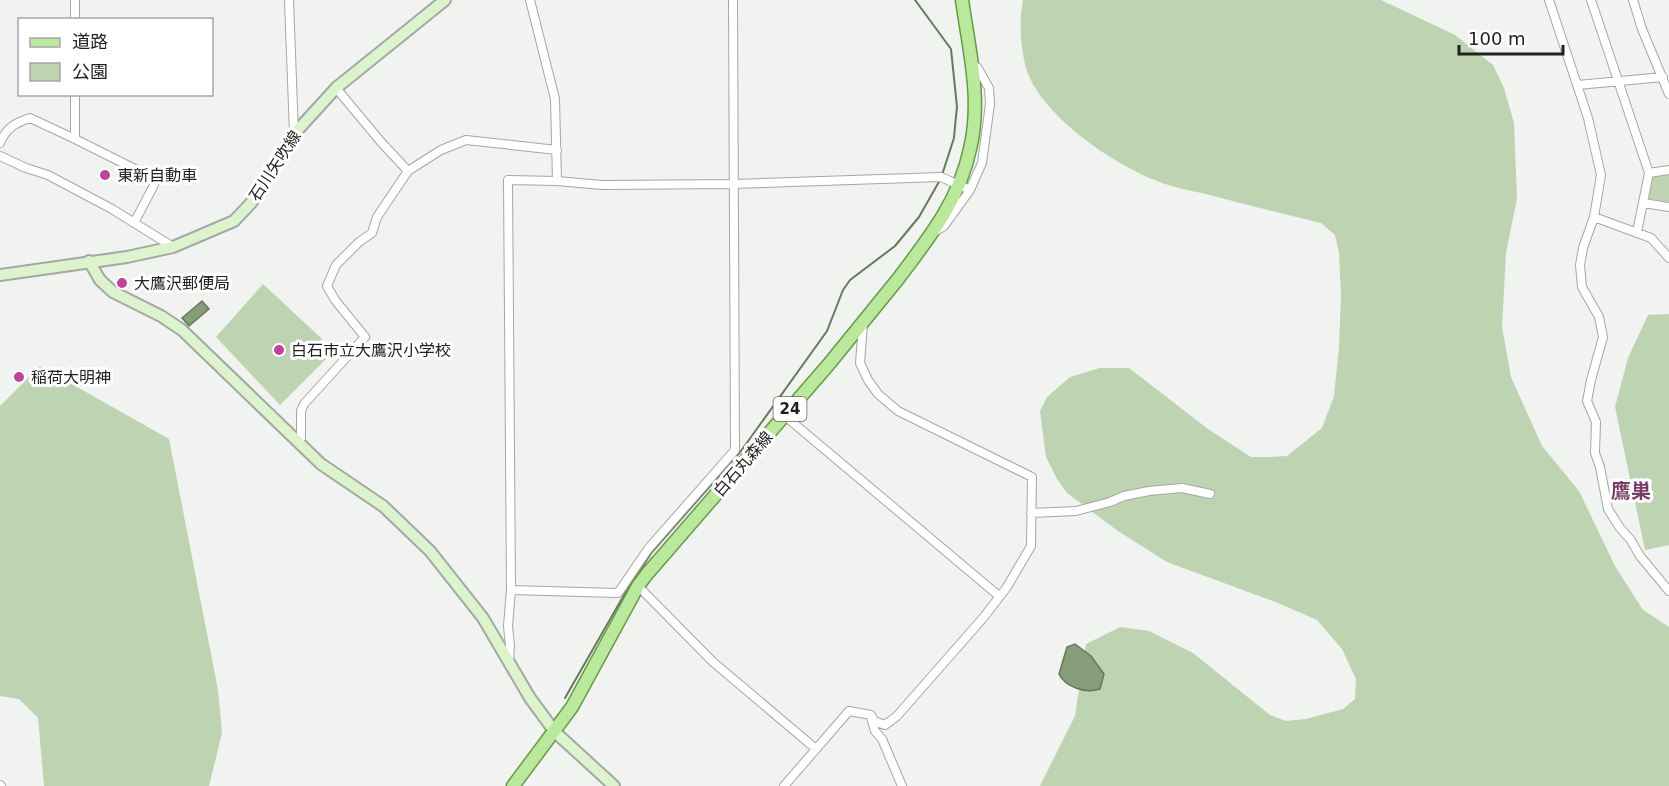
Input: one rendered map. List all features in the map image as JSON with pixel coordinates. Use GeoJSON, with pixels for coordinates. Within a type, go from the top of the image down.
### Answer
{"type":"FeatureCollection","features":[{"type":"Feature","properties":{"kind":"main road","name":"白石丸森線"},"geometry":{"type":"LineString","coordinates":[[513,786],[573,707],[638,586],[863,324],[964,188],[975,121],[974,84],[962,0]]}},
{"type":"Feature","properties":{"kind":"street"},"geometry":{"type":"LineString","coordinates":[[75,0],[75,18]]}},
{"type":"Feature","properties":{"kind":"street"},"geometry":{"type":"LineString","coordinates":[[289,0],[294,134]]}},
{"type":"Feature","properties":{"kind":"street","name":"石川矢吹線"},"geometry":{"type":"LineString","coordinates":[[0,275],[127,257],[173,247],[234,221],[251,203],[294,134],[336,88],[445,0]]}},
{"type":"Feature","properties":{"kind":"street"},"geometry":{"type":"LineString","coordinates":[[530,0],[555,99],[557,181]]}},
{"type":"Feature","properties":{"kind":"street"},"geometry":{"type":"LineString","coordinates":[[511,590],[618,593],[648,549],[735,450],[733,0]]}},
{"type":"Feature","properties":{"kind":"street"},"geometry":{"type":"LineString","coordinates":[[1550,0],[1588,118],[1601,175],[1594,217],[1583,248],[1580,275],[1582,287],[1599,317],[1603,337],[1587,401],[1596,422],[1596,453],[1608,509],[1640,556],[1669,591]]}},
{"type":"Feature","properties":{"kind":"street"},"geometry":{"type":"LineString","coordinates":[[1590,0],[1649,173],[1637,232]]}},
{"type":"Feature","properties":{"kind":"street"},"geometry":{"type":"LineString","coordinates":[[1633,0],[1642,29],[1669,94]]}},
{"type":"Feature","properties":{"kind":"street"},"geometry":{"type":"LineString","coordinates":[[1578,86],[1663,77]]}},
{"type":"Feature","properties":{"kind":"street"},"geometry":{"type":"LineString","coordinates":[[336,88],[408,171]]}},
{"type":"Feature","properties":{"kind":"street"},"geometry":{"type":"LineString","coordinates":[[75,96],[75,139]]}},
{"type":"Feature","properties":{"kind":"street"},"geometry":{"type":"LineString","coordinates":[[0,143],[7,130],[16,123],[30,118],[154,180],[151,193],[134,223]]}},
{"type":"Feature","properties":{"kind":"street"},"geometry":{"type":"LineString","coordinates":[[297,442],[301,438],[301,411],[304,404],[365,337],[335,300],[327,286],[336,266],[372,232],[377,217],[408,171],[441,150],[466,140],[556,150]]}},
{"type":"Feature","properties":{"kind":"street"},"geometry":{"type":"LineString","coordinates":[[0,156],[48,175],[112,209],[173,247]]}},
{"type":"Feature","properties":{"kind":"street"},"geometry":{"type":"LineString","coordinates":[[1649,173],[1669,170]]}},
{"type":"Feature","properties":{"kind":"street"},"geometry":{"type":"LineString","coordinates":[[508,662],[511,590],[508,180],[602,185],[943,178],[964,188]]}},
{"type":"Feature","properties":{"kind":"street"},"geometry":{"type":"LineString","coordinates":[[1643,203],[1669,207]]}},
{"type":"Feature","properties":{"kind":"street"},"geometry":{"type":"LineString","coordinates":[[1594,217],[1651,238],[1669,258]]}},
{"type":"Feature","properties":{"kind":"street"},"geometry":{"type":"LineString","coordinates":[[89,261],[100,280],[113,292],[161,316],[182,330],[321,464],[383,506],[430,551],[483,618],[530,698],[555,732],[614,786]]}},
{"type":"Feature","properties":{"kind":"street"},"geometry":{"type":"LineString","coordinates":[[863,324],[860,363],[878,394],[898,411],[1032,477],[1031,546],[1007,587],[897,716],[885,724],[874,721],[871,715]]}},
{"type":"Feature","properties":{"kind":"street"},"geometry":{"type":"LineString","coordinates":[[785,416],[999,596]]}},
{"type":"Feature","properties":{"kind":"street"},"geometry":{"type":"LineString","coordinates":[[1031,513],[1077,511],[1124,496],[1149,491],[1182,488],[1210,494]]}},
{"type":"Feature","properties":{"kind":"street"},"geometry":{"type":"LineString","coordinates":[[638,586],[713,662],[816,749]]}},
{"type":"Feature","properties":{"kind":"street"},"geometry":{"type":"LineString","coordinates":[[784,786],[849,711],[871,715]]}},
{"type":"Feature","properties":{"kind":"street"},"geometry":{"type":"LineString","coordinates":[[871,715],[875,731],[882,739],[902,786]]}},
{"type":"Feature","properties":{"kind":"green space"},"geometry":{"type":"Polygon","coordinates":[[[1023,0],[1381,0],[1455,35],[1493,65],[1504,88],[1514,123],[1517,199],[1506,253],[1502,327],[1511,377],[1542,446],[1579,491],[1615,566],[1643,610],[1669,627],[1669,786],[1040,786],[1075,716],[1086,644],[1120,627],[1149,631],[1193,653],[1270,715],[1286,721],[1306,719],[1343,709],[1355,699],[1356,679],[1342,649],[1317,620],[1167,562],[1118,531],[1067,493],[1046,457],[1040,411],[1047,397],[1070,377],[1100,368],[1129,368],[1208,429],[1251,457],[1287,456],[1322,428],[1334,396],[1341,295],[1339,253],[1335,235],[1321,223],[1163,183],[1120,163],[1080,136],[1046,103],[1034,86],[1026,68],[1021,34],[1023,0]]]}},
{"type":"Feature","properties":{"kind":"green space"},"geometry":{"type":"Polygon","coordinates":[[[1669,175],[1669,202],[1649,199],[1651,181],[1654,176],[1669,175]]]}},
{"type":"Feature","properties":{"kind":"green space"},"geometry":{"type":"Polygon","coordinates":[[[263,284],[322,339],[315,348],[326,359],[280,405],[216,337],[263,284]]]}},
{"type":"Feature","properties":{"kind":"green space"},"geometry":{"type":"Polygon","coordinates":[[[1669,314],[1669,545],[1645,550],[1615,407],[1628,358],[1648,315],[1669,314]]]}},
{"type":"Feature","properties":{"kind":"green space"},"geometry":{"type":"Polygon","coordinates":[[[40,366],[169,439],[218,690],[222,733],[209,786],[44,786],[38,718],[19,699],[0,696],[0,406],[40,366]]]}},
{"type":"Feature","properties":{"kind":"shaded area"},"geometry":{"type":"Polygon","coordinates":[[[202,301],[209,309],[189,326],[182,318],[202,301]]]}},
{"type":"Feature","properties":{"kind":"shaded area"},"geometry":{"type":"Polygon","coordinates":[[[1075,644],[1091,656],[1104,674],[1100,689],[1089,691],[1076,688],[1066,683],[1059,674],[1067,647],[1075,644]]]}},
{"type":"Feature","properties":{"kind":"waterway"},"geometry":{"type":"LineString","coordinates":[[915,0],[951,49],[957,107],[954,138],[942,175]]}},
{"type":"Feature","properties":{"kind":"waterway"},"geometry":{"type":"LineString","coordinates":[[565,698],[624,595],[652,552],[741,451],[827,331],[843,290],[850,280],[895,246],[919,217],[940,180]]}},
{"type":"Feature","properties":{"kind":"place","name":"東新自動車"},"geometry":{"type":"Point","coordinates":[105,175]}},
{"type":"Feature","properties":{"kind":"place","name":"大鷹沢郵便局"},"geometry":{"type":"Point","coordinates":[122,283]}},
{"type":"Feature","properties":{"kind":"place","name":"白石市立大鷹沢小学校"},"geometry":{"type":"Point","coordinates":[279,350]}},
{"type":"Feature","properties":{"kind":"place","name":"稲荷大明神"},"geometry":{"type":"Point","coordinates":[19,377]}},
{"type":"Feature","properties":{"kind":"district","name":"鷹巣"},"geometry":{"type":"Point","coordinates":[1631,491]}}]}
